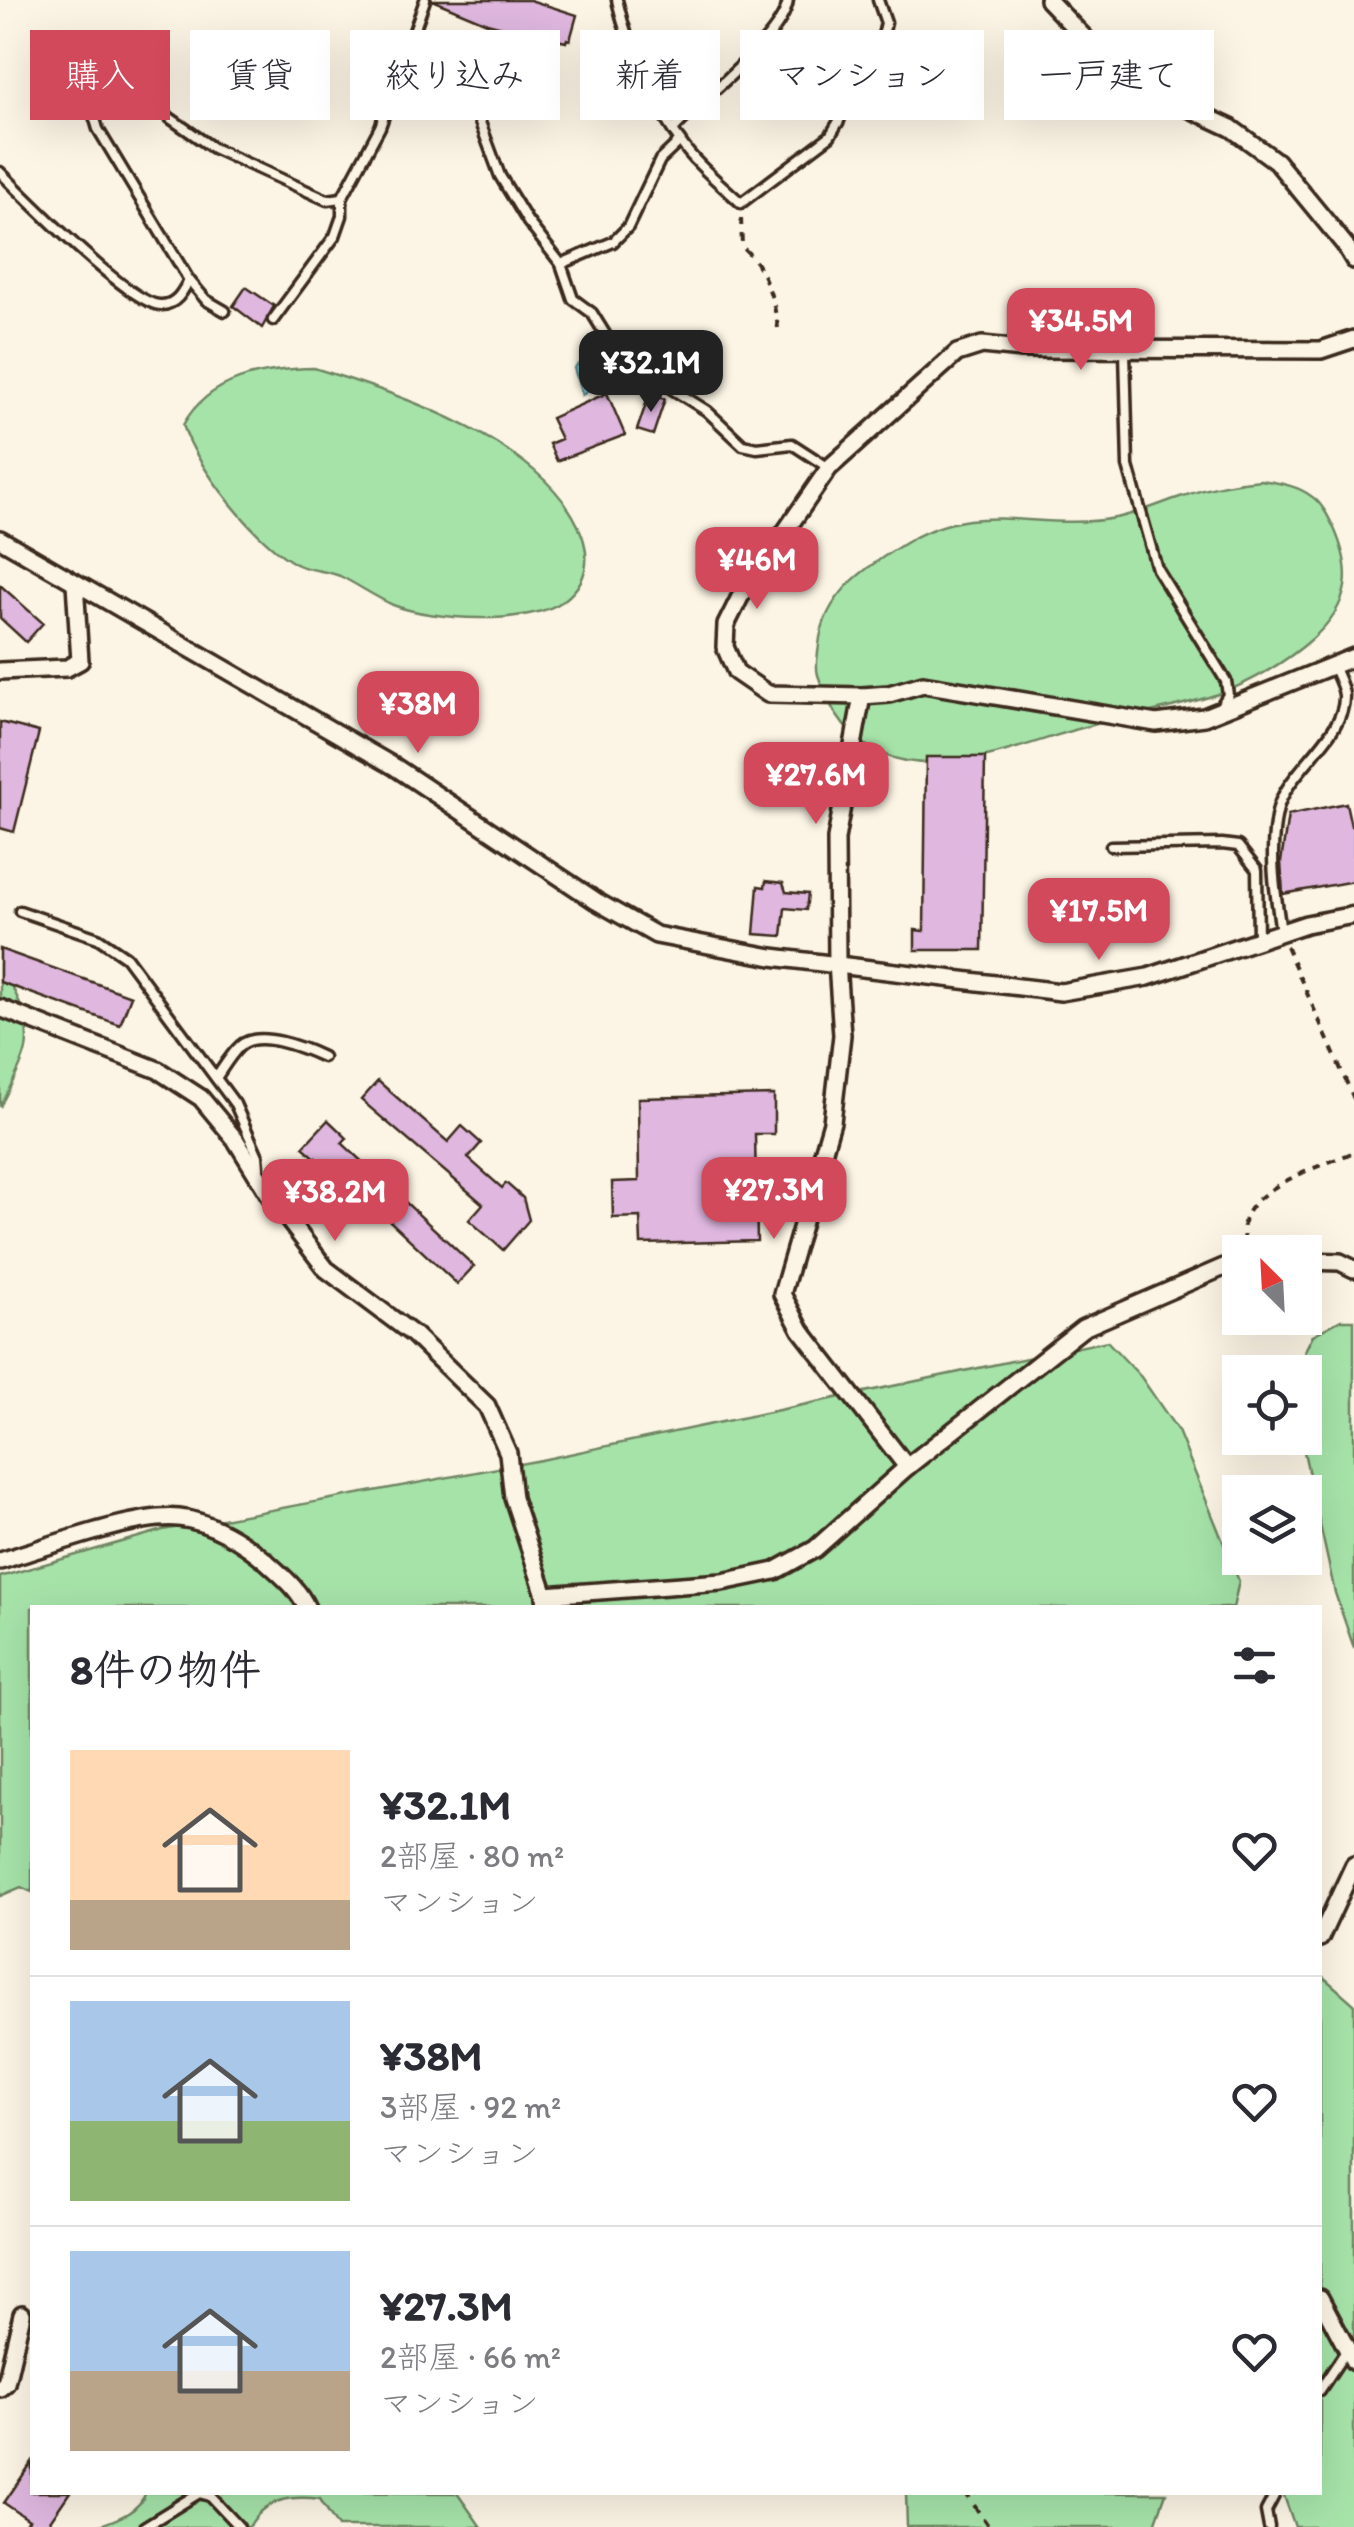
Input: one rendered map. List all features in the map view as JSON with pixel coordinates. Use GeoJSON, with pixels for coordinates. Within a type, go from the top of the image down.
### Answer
{"type":"FeatureCollection","features":[{"type":"Feature","properties":{"kind":"street"},"geometry":{"type":"LineString","coordinates":[[1055,3],[1104,58],[1143,87],[1232,128],[1276,161],[1354,260]]}},
{"type":"Feature","properties":{"kind":"street"},"geometry":{"type":"LineString","coordinates":[[1354,339],[1321,350],[1022,350],[982,345],[957,353],[829,468],[740,597],[726,624],[725,647],[736,672],[768,694],[862,696],[889,694],[923,684],[1156,724],[1204,718],[1354,657]]}},
{"type":"Feature","properties":{"kind":"street"},"geometry":{"type":"LineString","coordinates":[[0,540],[395,767],[596,901],[656,935],[772,957],[1061,992],[1148,977],[1306,924],[1354,915]]}},
{"type":"Feature","properties":{"kind":"street"},"geometry":{"type":"LineString","coordinates":[[0,672],[67,668],[80,660],[75,583]]}},
{"type":"Feature","properties":{"kind":"street"},"geometry":{"type":"LineString","coordinates":[[862,696],[836,839],[842,1035],[832,1122],[782,1294],[802,1330],[907,1468]]}},
{"type":"Feature","properties":{"kind":"street"},"geometry":{"type":"LineString","coordinates":[[0,1008],[158,1070],[201,1098],[235,1139],[326,1268],[414,1334],[487,1406],[508,1453],[513,1498],[546,1601],[722,1582],[775,1571],[815,1549],[907,1468],[1083,1328],[1222,1268]]}},
{"type":"Feature","properties":{"kind":"street"},"geometry":{"type":"LineString","coordinates":[[1322,1261],[1340,1262],[1354,1269]]}},
{"type":"Feature","properties":{"kind":"street"},"geometry":{"type":"LineString","coordinates":[[0,1561],[150,1518],[181,1518],[210,1527],[249,1547],[300,1592],[306,1605]]}},
{"type":"Feature","properties":{"kind":"street"},"geometry":{"type":"LineString","coordinates":[[1322,1934],[1354,1866]]}},
{"type":"Feature","properties":{"kind":"street"},"geometry":{"type":"LineString","coordinates":[[1322,2302],[1350,2357]]}},
{"type":"Feature","properties":{"kind":"street"},"geometry":{"type":"LineString","coordinates":[[0,2388],[6,2383],[22,2314]]}},
{"type":"Feature","properties":{"kind":"lane"},"geometry":{"type":"LineString","coordinates":[[414,30],[425,0]]}},
{"type":"Feature","properties":{"kind":"lane"},"geometry":{"type":"LineString","coordinates":[[617,0],[637,64],[673,130],[740,203],[830,136],[839,121],[855,68],[883,35],[886,23],[878,0]]}},
{"type":"Feature","properties":{"kind":"lane"},"geometry":{"type":"LineString","coordinates":[[673,130],[785,16],[788,0]]}},
{"type":"Feature","properties":{"kind":"lane"},"geometry":{"type":"LineString","coordinates":[[225,310],[206,300],[189,280],[98,129],[88,96],[96,84],[116,75],[129,78],[170,118],[213,148],[327,200],[342,198]]}},
{"type":"Feature","properties":{"kind":"lane"},"geometry":{"type":"LineString","coordinates":[[273,320],[335,236],[342,216],[342,198],[383,120]]}},
{"type":"Feature","properties":{"kind":"lane"},"geometry":{"type":"LineString","coordinates":[[479,120],[500,176],[528,222],[561,264],[572,300],[592,313],[626,368],[664,384],[706,411],[743,446],[792,444],[829,468]]}},
{"type":"Feature","properties":{"kind":"lane"},"geometry":{"type":"LineString","coordinates":[[561,264],[613,242],[628,227],[660,160],[680,141]]}},
{"type":"Feature","properties":{"kind":"lane"},"geometry":{"type":"LineString","coordinates":[[0,172],[76,245],[146,303],[164,306],[180,297],[189,280]]}},
{"type":"Feature","properties":{"kind":"lane"},"geometry":{"type":"LineString","coordinates":[[1125,351],[1128,466],[1156,568],[1226,680],[1228,695],[1216,713]]}},
{"type":"Feature","properties":{"kind":"lane"},"geometry":{"type":"LineString","coordinates":[[1280,932],[1273,871],[1278,808],[1288,785],[1336,724],[1344,695],[1333,665]]}},
{"type":"Feature","properties":{"kind":"lane"},"geometry":{"type":"LineString","coordinates":[[1111,846],[1238,846],[1256,870],[1258,940]]}},
{"type":"Feature","properties":{"kind":"lane"},"geometry":{"type":"LineString","coordinates":[[20,910],[98,938],[126,957],[236,1104],[258,1156],[259,1178]]}},
{"type":"Feature","properties":{"kind":"lane"},"geometry":{"type":"LineString","coordinates":[[216,1078],[242,1043],[256,1039],[293,1044],[323,1057]]}},
{"type":"Feature","properties":{"kind":"lane"},"geometry":{"type":"LineString","coordinates":[[1322,2388],[1350,2357]]}},
{"type":"Feature","properties":{"kind":"lane"},"geometry":{"type":"LineString","coordinates":[[144,2527],[196,2495]]}},
{"type":"Feature","properties":{"kind":"lane"},"geometry":{"type":"LineString","coordinates":[[206,2495],[238,2527]]}},
{"type":"Feature","properties":{"kind":"lane"},"geometry":{"type":"LineString","coordinates":[[1269,2527],[1266,2512],[1274,2495]]}},
{"type":"Feature","properties":{"kind":"path"},"geometry":{"type":"LineString","coordinates":[[740,203],[742,247],[752,256],[774,301],[778,328]]}},
{"type":"Feature","properties":{"kind":"path"},"geometry":{"type":"LineString","coordinates":[[1280,932],[1354,1099]]}},
{"type":"Feature","properties":{"kind":"path"},"geometry":{"type":"LineString","coordinates":[[1244,1235],[1245,1218],[1260,1198],[1354,1152]]}},
{"type":"Feature","properties":{"kind":"path"},"geometry":{"type":"LineString","coordinates":[[967,2495],[990,2527]]}},
{"type":"Feature","properties":{"kind":"green space"},"geometry":{"type":"Polygon","coordinates":[[[314,368],[428,408],[505,449],[538,474],[564,503],[582,535],[586,563],[577,587],[563,601],[528,614],[480,618],[431,614],[393,605],[340,576],[301,566],[263,539],[215,482],[183,425],[207,396],[223,386],[257,374],[314,368]]]}},
{"type":"Feature","properties":{"kind":"green space"},"geometry":{"type":"Polygon","coordinates":[[[1261,480],[1300,489],[1321,505],[1340,543],[1345,587],[1335,613],[1312,639],[1245,683],[1188,703],[1089,726],[987,756],[933,763],[907,761],[870,748],[841,722],[828,700],[817,664],[822,627],[837,598],[873,564],[930,530],[982,519],[1059,522],[1115,518],[1210,488],[1261,480]]]}},
{"type":"Feature","properties":{"kind":"green space"},"geometry":{"type":"Polygon","coordinates":[[[0,967],[21,1006],[27,1039],[21,1064],[0,1107],[0,967]]]}},
{"type":"Feature","properties":{"kind":"green space"},"geometry":{"type":"Polygon","coordinates":[[[1341,1320],[1354,1320],[1354,1648],[1335,1593],[1322,1534],[1322,1475],[1309,1475],[1305,1455],[1322,1455],[1322,1355],[1303,1355],[1313,1335],[1322,1335],[1322,1330],[1341,1320]]]}},
{"type":"Feature","properties":{"kind":"green space"},"geometry":{"type":"Polygon","coordinates":[[[1107,1341],[1141,1377],[1178,1431],[1222,1539],[1222,1575],[1237,1575],[1239,1581],[1234,1605],[30,1605],[30,1891],[21,1887],[0,1896],[0,1577],[163,1530],[541,1460],[1107,1341]]]}},
{"type":"Feature","properties":{"kind":"green space"},"geometry":{"type":"Polygon","coordinates":[[[1322,1976],[1354,2004],[1354,2527],[1295,2527],[1284,2495],[1322,2495],[1322,1976]]]}},
{"type":"Feature","properties":{"kind":"green space"},"geometry":{"type":"Polygon","coordinates":[[[145,2495],[458,2495],[481,2527],[338,2527],[320,2499],[298,2498],[271,2505],[249,2527],[95,2527],[132,2510],[145,2495]]]}},
{"type":"Feature","properties":{"kind":"green space"},"geometry":{"type":"Polygon","coordinates":[[[906,2495],[1165,2495],[1154,2527],[907,2527],[906,2495]]]}},
{"type":"Feature","properties":{"kind":"water"},"geometry":{"type":"Polygon","coordinates":[[[604,342],[620,372],[582,395],[574,368],[604,342]]]}},
{"type":"Feature","properties":{"kind":"building"},"geometry":{"type":"Polygon","coordinates":[[[432,0],[530,0],[577,15],[566,42],[560,41],[560,30],[514,30],[432,0]]]}},
{"type":"Feature","properties":{"kind":"building"},"geometry":{"type":"Polygon","coordinates":[[[246,287],[274,306],[262,328],[233,306],[246,287]]]}},
{"type":"Feature","properties":{"kind":"building"},"geometry":{"type":"Polygon","coordinates":[[[607,393],[625,435],[557,461],[549,444],[561,439],[551,418],[607,393]]]}},
{"type":"Feature","properties":{"kind":"building"},"geometry":{"type":"Polygon","coordinates":[[[649,395],[665,399],[653,435],[637,430],[649,395]]]}},
{"type":"Feature","properties":{"kind":"building"},"geometry":{"type":"Polygon","coordinates":[[[0,585],[43,623],[26,642],[0,618],[0,585]]]}},
{"type":"Feature","properties":{"kind":"building"},"geometry":{"type":"Polygon","coordinates":[[[0,722],[39,732],[14,832],[0,828],[0,722]]]}},
{"type":"Feature","properties":{"kind":"building"},"geometry":{"type":"Polygon","coordinates":[[[926,757],[985,757],[982,950],[915,950],[915,930],[924,931],[926,757]]]}},
{"type":"Feature","properties":{"kind":"building"},"geometry":{"type":"Polygon","coordinates":[[[1346,803],[1354,827],[1354,881],[1283,894],[1281,862],[1288,815],[1346,803]]]}},
{"type":"Feature","properties":{"kind":"building"},"geometry":{"type":"Polygon","coordinates":[[[766,881],[783,883],[786,892],[808,894],[806,910],[785,908],[782,936],[754,934],[758,886],[765,887],[766,881]]]}},
{"type":"Feature","properties":{"kind":"building"},"geometry":{"type":"Polygon","coordinates":[[[0,949],[131,996],[120,1025],[0,982],[0,949]]]}},
{"type":"Feature","properties":{"kind":"building"},"geometry":{"type":"Polygon","coordinates":[[[378,1081],[448,1142],[462,1126],[481,1143],[468,1158],[502,1188],[506,1183],[523,1198],[529,1220],[503,1250],[469,1220],[483,1204],[361,1100],[378,1081]]]}},
{"type":"Feature","properties":{"kind":"building"},"geometry":{"type":"Polygon","coordinates":[[[774,1095],[774,1134],[755,1134],[757,1241],[641,1244],[640,1217],[613,1218],[612,1182],[639,1181],[638,1098],[774,1095]]]}},
{"type":"Feature","properties":{"kind":"building"},"geometry":{"type":"Polygon","coordinates":[[[328,1120],[347,1138],[342,1143],[474,1266],[457,1284],[325,1160],[322,1164],[303,1147],[328,1120]]]}},
{"type":"Feature","properties":{"kind":"building"},"geometry":{"type":"Polygon","coordinates":[[[30,2465],[30,2495],[68,2495],[46,2527],[24,2527],[29,2520],[4,2503],[30,2465]]]}}]}
